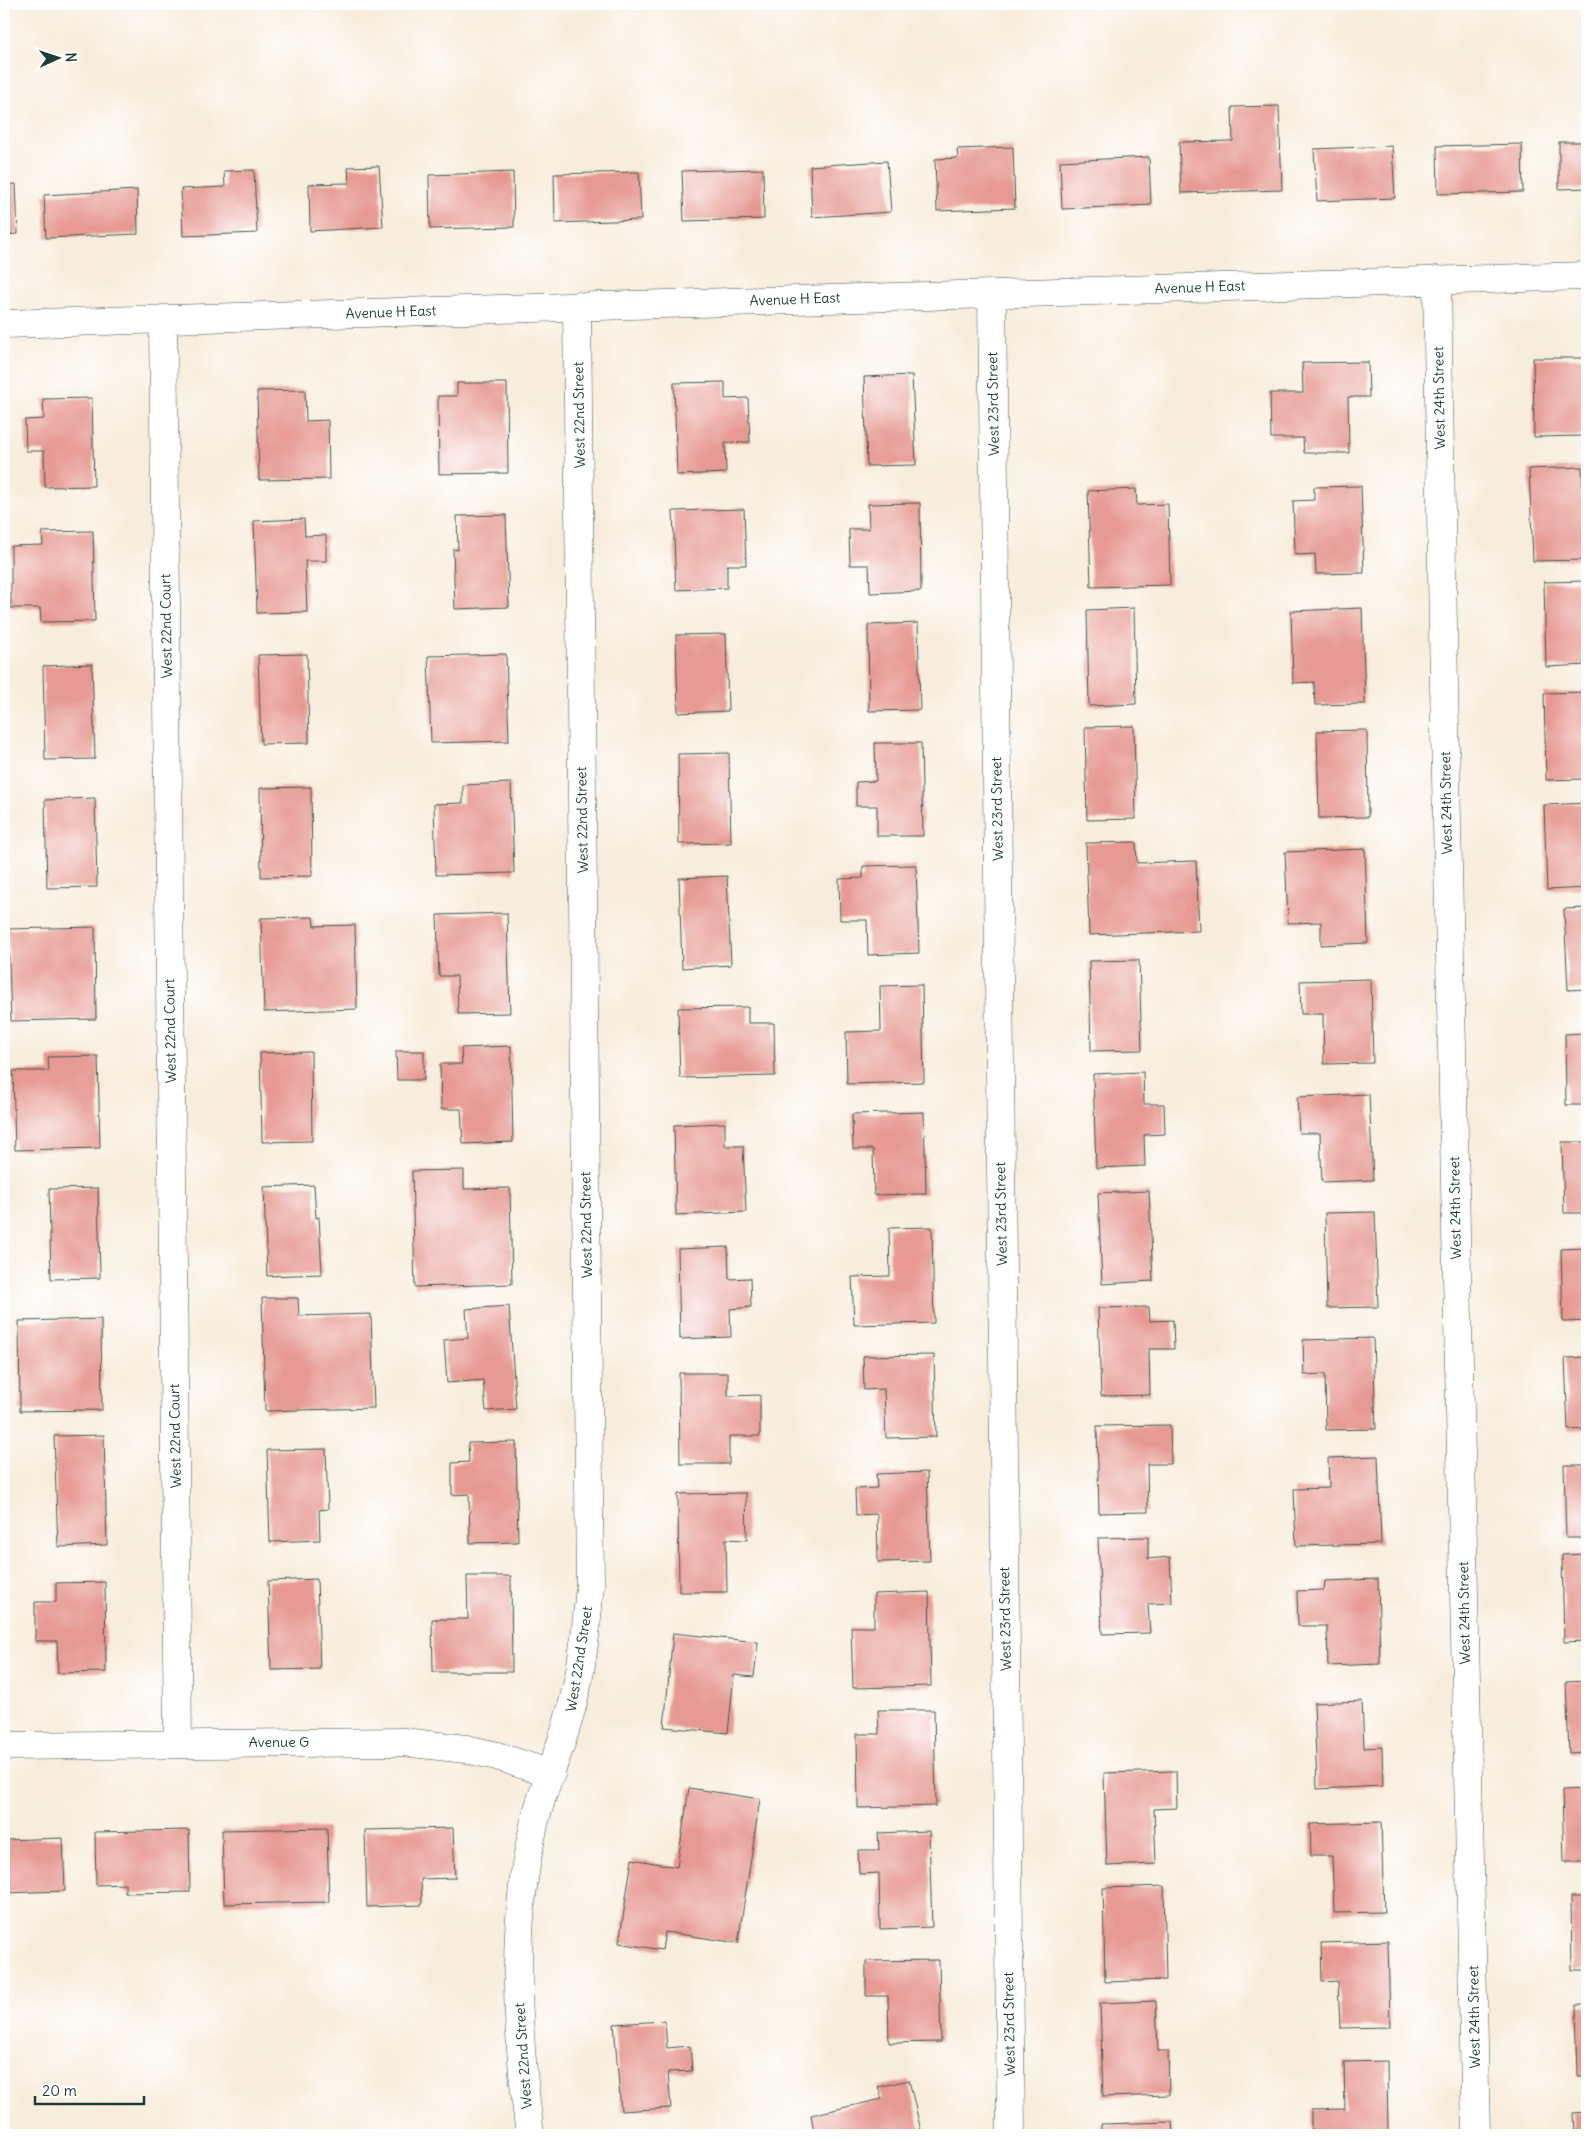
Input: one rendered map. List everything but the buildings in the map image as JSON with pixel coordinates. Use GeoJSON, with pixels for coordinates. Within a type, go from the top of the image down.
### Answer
{"type":"FeatureCollection","features":[{"type":"Feature","properties":{"kind":"street","name":"Avenue H East"},"geometry":{"type":"LineString","coordinates":[[4,324],[1587,276]]}},
{"type":"Feature","properties":{"kind":"street","name":"West 24th Street"},"geometry":{"type":"LineString","coordinates":[[1437,280],[1444,686],[1476,2135]]}},
{"type":"Feature","properties":{"kind":"street","name":"West 23rd Street"},"geometry":{"type":"LineString","coordinates":[[992,294],[1011,2135]]}},
{"type":"Feature","properties":{"kind":"street","name":"West 22nd Street"},"geometry":{"type":"LineString","coordinates":[[530,2135],[523,2081],[518,1936],[521,1891],[533,1828],[570,1716],[585,1639],[590,1586],[578,306]]}},
{"type":"Feature","properties":{"kind":"street","name":"West 22nd Court"},"geometry":{"type":"LineString","coordinates":[[163,319],[178,1743]]}},
{"type":"Feature","properties":{"kind":"street","name":"Avenue G"},"geometry":{"type":"LineString","coordinates":[[4,1746],[403,1742],[466,1749],[497,1756],[550,1774]]}}]}
